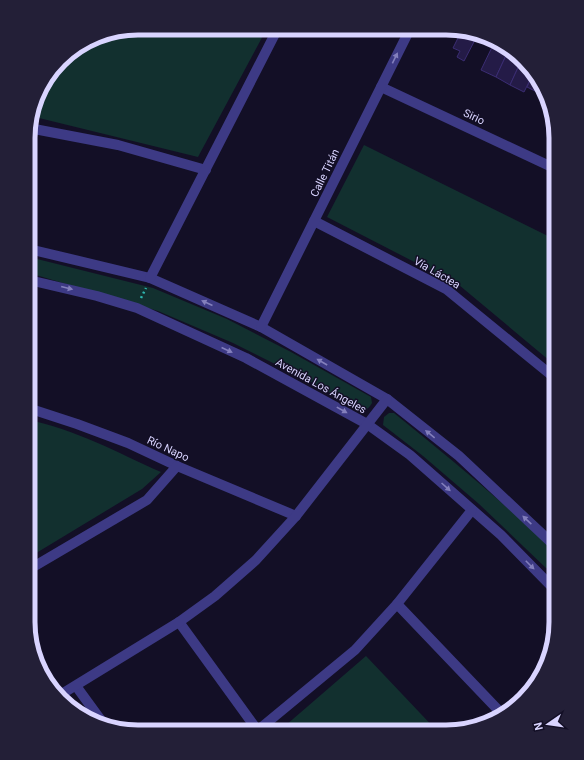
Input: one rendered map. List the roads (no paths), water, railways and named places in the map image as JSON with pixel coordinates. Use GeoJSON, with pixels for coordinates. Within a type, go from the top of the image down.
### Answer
{"type":"FeatureCollection","features":[{"type":"Feature","properties":{"kind":"street"},"geometry":{"type":"LineString","coordinates":[[150,278],[274,35]]}},
{"type":"Feature","properties":{"kind":"street","name":"Calle Titán"},"geometry":{"type":"LineString","coordinates":[[261,327],[407,35]]}},
{"type":"Feature","properties":{"kind":"street","name":"Sirio"},"geometry":{"type":"LineString","coordinates":[[381,87],[549,166]]}},
{"type":"Feature","properties":{"kind":"street"},"geometry":{"type":"LineString","coordinates":[[36,129],[118,145],[206,170]]}},
{"type":"Feature","properties":{"kind":"street","name":"Vía Láctea"},"geometry":{"type":"LineString","coordinates":[[314,221],[446,290],[549,373]]}},
{"type":"Feature","properties":{"kind":"street","name":"Avenida Los Ángeles"},"geometry":{"type":"LineString","coordinates":[[35,250],[150,278],[261,327],[387,399],[459,456],[549,540]]}},
{"type":"Feature","properties":{"kind":"street","name":"Avenida Los Ángeles"},"geometry":{"type":"LineString","coordinates":[[35,281],[97,296],[137,308],[246,358],[367,424],[410,455],[549,577]]}},
{"type":"Feature","properties":{"kind":"street"},"geometry":{"type":"LineString","coordinates":[[63,693],[179,622],[236,579],[256,560],[296,516],[387,399]]}},
{"type":"Feature","properties":{"kind":"street","name":"Río Napo"},"geometry":{"type":"LineString","coordinates":[[35,410],[128,443],[177,466],[296,516]]}},
{"type":"Feature","properties":{"kind":"street"},"geometry":{"type":"LineString","coordinates":[[35,566],[147,500],[177,466]]}},
{"type":"Feature","properties":{"kind":"street"},"geometry":{"type":"LineString","coordinates":[[265,725],[355,650],[397,604],[472,510]]}},
{"type":"Feature","properties":{"kind":"street"},"geometry":{"type":"LineString","coordinates":[[397,604],[499,710]]}},
{"type":"Feature","properties":{"kind":"street"},"geometry":{"type":"LineString","coordinates":[[179,622],[254,725]]}},
{"type":"Feature","properties":{"kind":"street"},"geometry":{"type":"LineString","coordinates":[[76,686],[99,717]]}}]}
